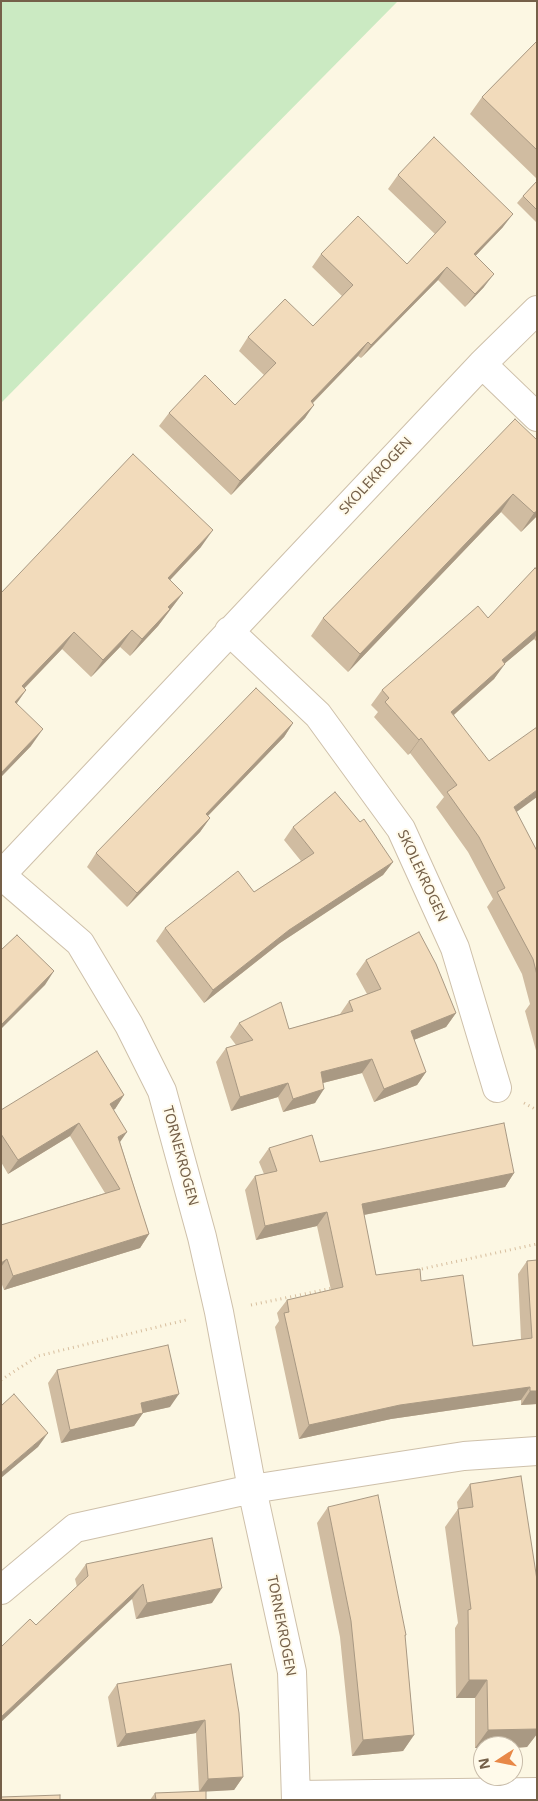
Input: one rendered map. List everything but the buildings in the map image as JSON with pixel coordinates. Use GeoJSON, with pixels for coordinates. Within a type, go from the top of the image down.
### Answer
{"type":"FeatureCollection","features":[{"type":"Feature","properties":{"kind":"street","name":"SKOLEKROGEN"},"geometry":{"type":"LineString","coordinates":[[1,875],[482,364],[537,310]]}},
{"type":"Feature","properties":{"kind":"street"},"geometry":{"type":"LineString","coordinates":[[482,364],[537,417]]}},
{"type":"Feature","properties":{"kind":"street","name":"SKOLEKROGEN"},"geometry":{"type":"LineString","coordinates":[[229,631],[318,715],[401,829],[455,948],[497,1088]]}},
{"type":"Feature","properties":{"kind":"street","name":"TORNEKROGEN"},"geometry":{"type":"LineString","coordinates":[[1,875],[80,943],[133,1033],[162,1091],[202,1238],[219,1312],[252,1489],[292,1672],[296,1797],[537,1792]]}},
{"type":"Feature","properties":{"kind":"street"},"geometry":{"type":"LineString","coordinates":[[1,1590],[75,1528],[252,1489],[464,1456],[537,1451]]}},
{"type":"Feature","properties":{"kind":"path"},"geometry":{"type":"LineString","coordinates":[[412,1271],[537,1244]]}},
{"type":"Feature","properties":{"kind":"path"},"geometry":{"type":"LineString","coordinates":[[1,1380],[38,1356],[219,1312],[334,1288]]}},
{"type":"Feature","properties":{"kind":"green space"},"geometry":{"type":"Polygon","coordinates":[[[1,1],[398,1],[1,403],[1,1]]]}}]}
